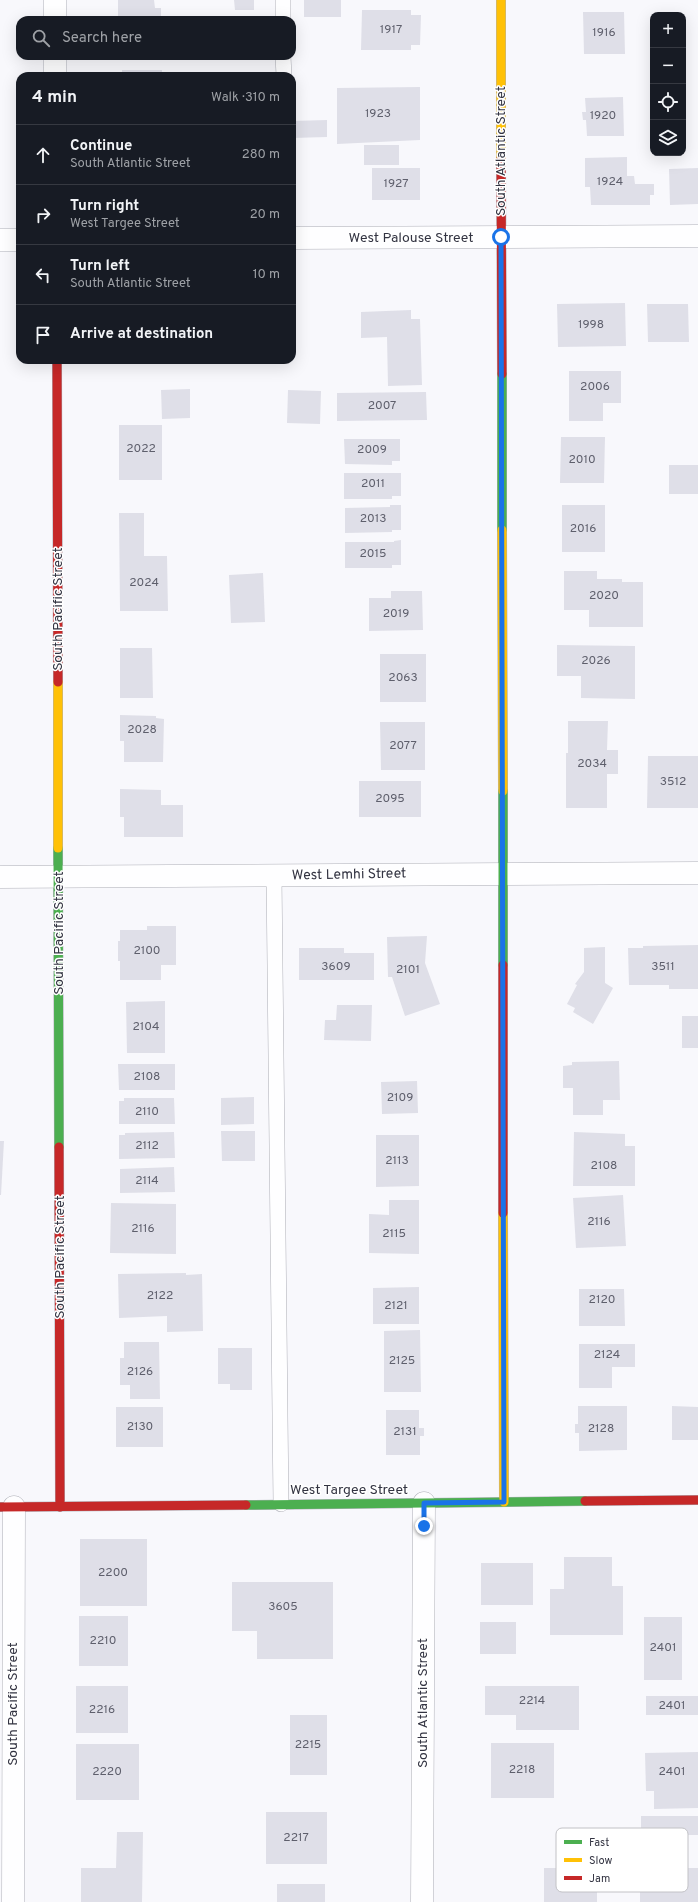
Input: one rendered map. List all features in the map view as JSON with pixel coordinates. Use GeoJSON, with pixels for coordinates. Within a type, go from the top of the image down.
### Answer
{"type":"FeatureCollection","features":[{"type":"Feature","properties":{"kind":"street"},"geometry":{"type":"LineString","coordinates":[[55,0],[55,16]]}},
{"type":"Feature","properties":{"kind":"street","name":"South Atlantic Street"},"geometry":{"type":"LineString","coordinates":[[500,0],[504,1502]]}},
{"type":"Feature","properties":{"kind":"street"},"geometry":{"type":"LineString","coordinates":[[55,60],[55,72]]}},
{"type":"Feature","properties":{"kind":"street","name":"West Palouse Street"},"geometry":{"type":"LineString","coordinates":[[296,238],[698,236]]}},
{"type":"Feature","properties":{"kind":"street"},"geometry":{"type":"LineString","coordinates":[[0,240],[16,240]]}},
{"type":"Feature","properties":{"kind":"street","name":"South Pacific Street"},"geometry":{"type":"LineString","coordinates":[[57,364],[60,1506]]}},
{"type":"Feature","properties":{"kind":"street","name":"West Lemhi Street"},"geometry":{"type":"LineString","coordinates":[[0,878],[698,873]]}},
{"type":"Feature","properties":{"kind":"street","name":"West Targee Street"},"geometry":{"type":"LineString","coordinates":[[7,1507],[698,1500]]}},
{"type":"Feature","properties":{"kind":"street","name":"South Atlantic Street"},"geometry":{"type":"LineString","coordinates":[[422,1902],[424,1503]]}},
{"type":"Feature","properties":{"kind":"street","name":"South Pacific Street"},"geometry":{"type":"LineString","coordinates":[[7,1507],[13,1902]]}},
{"type":"Feature","properties":{"kind":"lane"},"geometry":{"type":"LineString","coordinates":[[283,0],[283,16]]}},
{"type":"Feature","properties":{"kind":"lane"},"geometry":{"type":"LineString","coordinates":[[284,60],[284,72]]}},
{"type":"Feature","properties":{"kind":"lane"},"geometry":{"type":"LineString","coordinates":[[274,876],[280,1504]]}},
{"type":"Feature","properties":{"kind":"building"},"geometry":{"type":"Polygon","coordinates":[[[118,0],[154,0],[155,8],[161,8],[161,16],[118,16],[118,0]]]}},
{"type":"Feature","properties":{"kind":"building"},"geometry":{"type":"Polygon","coordinates":[[[234,0],[254,0],[254,10],[235,10],[234,0]]]}},
{"type":"Feature","properties":{"kind":"building"},"geometry":{"type":"Polygon","coordinates":[[[304,0],[341,0],[341,17],[304,17],[304,0]]]}},
{"type":"Feature","properties":{"kind":"building"},"geometry":{"type":"Polygon","coordinates":[[[362,10],[411,10],[411,15],[421,15],[420,45],[411,45],[411,50],[361,50],[362,10]]]}},
{"type":"Feature","properties":{"kind":"building"},"geometry":{"type":"Polygon","coordinates":[[[583,12],[624,12],[625,54],[584,54],[583,12]]]}},
{"type":"Feature","properties":{"kind":"building"},"geometry":{"type":"Polygon","coordinates":[[[122,70],[162,70],[162,72],[122,72],[122,70]]]}},
{"type":"Feature","properties":{"kind":"building"},"geometry":{"type":"Polygon","coordinates":[[[420,87],[420,140],[337,144],[337,88],[420,87]]]}},
{"type":"Feature","properties":{"kind":"building"},"geometry":{"type":"Polygon","coordinates":[[[623,97],[624,136],[587,136],[586,120],[583,120],[582,112],[586,112],[585,98],[623,97]]]}},
{"type":"Feature","properties":{"kind":"building"},"geometry":{"type":"Polygon","coordinates":[[[327,120],[327,137],[296,138],[296,121],[327,120]]]}},
{"type":"Feature","properties":{"kind":"building"},"geometry":{"type":"Polygon","coordinates":[[[364,145],[399,145],[399,165],[364,165],[364,145]]]}},
{"type":"Feature","properties":{"kind":"building"},"geometry":{"type":"Polygon","coordinates":[[[627,157],[627,176],[634,176],[635,184],[654,184],[654,195],[650,195],[650,205],[591,205],[590,187],[585,187],[585,158],[627,157]]]}},
{"type":"Feature","properties":{"kind":"building"},"geometry":{"type":"Polygon","coordinates":[[[372,168],[420,168],[420,200],[372,200],[372,168]]]}},
{"type":"Feature","properties":{"kind":"building"},"geometry":{"type":"Polygon","coordinates":[[[698,168],[698,204],[670,205],[669,169],[698,168]]]}},
{"type":"Feature","properties":{"kind":"building"},"geometry":{"type":"Polygon","coordinates":[[[625,303],[626,346],[558,347],[557,304],[625,303]]]}},
{"type":"Feature","properties":{"kind":"building"},"geometry":{"type":"Polygon","coordinates":[[[647,304],[688,304],[689,342],[648,342],[647,304]]]}},
{"type":"Feature","properties":{"kind":"building"},"geometry":{"type":"Polygon","coordinates":[[[411,310],[411,319],[420,319],[422,385],[388,386],[387,337],[361,338],[361,312],[411,310]]]}},
{"type":"Feature","properties":{"kind":"building"},"geometry":{"type":"Polygon","coordinates":[[[569,371],[621,371],[621,403],[603,403],[603,421],[569,421],[569,371]]]}},
{"type":"Feature","properties":{"kind":"building"},"geometry":{"type":"Polygon","coordinates":[[[190,389],[190,418],[162,419],[161,390],[190,389]]]}},
{"type":"Feature","properties":{"kind":"building"},"geometry":{"type":"Polygon","coordinates":[[[288,390],[321,391],[320,424],[287,423],[288,390]]]}},
{"type":"Feature","properties":{"kind":"building"},"geometry":{"type":"Polygon","coordinates":[[[426,392],[427,420],[337,421],[337,393],[426,392]]]}},
{"type":"Feature","properties":{"kind":"building"},"geometry":{"type":"Polygon","coordinates":[[[119,425],[162,425],[162,480],[119,480],[119,425]]]}},
{"type":"Feature","properties":{"kind":"building"},"geometry":{"type":"Polygon","coordinates":[[[561,437],[605,437],[604,483],[560,483],[561,437]]]}},
{"type":"Feature","properties":{"kind":"building"},"geometry":{"type":"Polygon","coordinates":[[[344,439],[400,439],[400,461],[392,461],[392,465],[345,464],[344,439]]]}},
{"type":"Feature","properties":{"kind":"building"},"geometry":{"type":"Polygon","coordinates":[[[669,465],[698,465],[698,494],[669,494],[669,465]]]}},
{"type":"Feature","properties":{"kind":"building"},"geometry":{"type":"Polygon","coordinates":[[[344,473],[401,473],[401,496],[392,496],[392,499],[344,499],[344,473]]]}},
{"type":"Feature","properties":{"kind":"building"},"geometry":{"type":"Polygon","coordinates":[[[390,505],[401,505],[401,530],[392,530],[392,532],[345,533],[345,508],[390,507],[390,505]]]}},
{"type":"Feature","properties":{"kind":"building"},"geometry":{"type":"Polygon","coordinates":[[[562,505],[605,505],[605,552],[562,552],[562,505]]]}},
{"type":"Feature","properties":{"kind":"building"},"geometry":{"type":"Polygon","coordinates":[[[119,513],[144,513],[144,556],[167,556],[168,611],[120,611],[119,513]]]}},
{"type":"Feature","properties":{"kind":"building"},"geometry":{"type":"Polygon","coordinates":[[[401,540],[401,565],[392,565],[392,568],[345,568],[345,542],[394,542],[401,540]]]}},
{"type":"Feature","properties":{"kind":"building"},"geometry":{"type":"Polygon","coordinates":[[[564,571],[597,571],[597,579],[622,579],[622,582],[643,582],[643,627],[589,627],[589,610],[564,610],[564,571]]]}},
{"type":"Feature","properties":{"kind":"building"},"geometry":{"type":"Polygon","coordinates":[[[263,573],[265,622],[231,623],[229,575],[263,573]]]}},
{"type":"Feature","properties":{"kind":"building"},"geometry":{"type":"Polygon","coordinates":[[[391,591],[422,591],[423,630],[369,631],[369,598],[391,598],[391,591]]]}},
{"type":"Feature","properties":{"kind":"building"},"geometry":{"type":"Polygon","coordinates":[[[557,645],[635,646],[635,699],[581,698],[581,676],[557,676],[557,645]]]}},
{"type":"Feature","properties":{"kind":"building"},"geometry":{"type":"Polygon","coordinates":[[[120,648],[152,648],[153,698],[120,698],[120,648]]]}},
{"type":"Feature","properties":{"kind":"building"},"geometry":{"type":"Polygon","coordinates":[[[380,654],[426,654],[426,702],[380,702],[380,654]]]}},
{"type":"Feature","properties":{"kind":"building"},"geometry":{"type":"Polygon","coordinates":[[[120,715],[156,716],[156,718],[164,719],[163,762],[124,762],[124,741],[120,741],[120,715]]]}},
{"type":"Feature","properties":{"kind":"building"},"geometry":{"type":"Polygon","coordinates":[[[568,721],[608,721],[607,750],[618,750],[618,774],[607,774],[607,808],[566,808],[566,753],[568,753],[568,721]]]}},
{"type":"Feature","properties":{"kind":"building"},"geometry":{"type":"Polygon","coordinates":[[[380,722],[425,722],[425,770],[381,770],[380,722]]]}},
{"type":"Feature","properties":{"kind":"building"},"geometry":{"type":"Polygon","coordinates":[[[648,756],[698,756],[698,808],[647,808],[648,756]]]}},
{"type":"Feature","properties":{"kind":"building"},"geometry":{"type":"Polygon","coordinates":[[[359,781],[421,781],[421,817],[359,817],[359,781]]]}},
{"type":"Feature","properties":{"kind":"building"},"geometry":{"type":"Polygon","coordinates":[[[120,789],[161,790],[161,805],[183,805],[183,837],[124,837],[124,817],[120,817],[120,789]]]}},
{"type":"Feature","properties":{"kind":"building"},"geometry":{"type":"Polygon","coordinates":[[[147,926],[176,926],[176,965],[161,965],[161,980],[120,980],[118,941],[120,941],[120,930],[147,930],[147,926]]]}},
{"type":"Feature","properties":{"kind":"building"},"geometry":{"type":"Polygon","coordinates":[[[427,936],[425,963],[440,1004],[405,1016],[392,977],[388,977],[387,937],[427,936]]]}},
{"type":"Feature","properties":{"kind":"building"},"geometry":{"type":"Polygon","coordinates":[[[698,945],[698,989],[669,989],[669,985],[629,985],[628,948],[643,948],[643,946],[698,945]]]}},
{"type":"Feature","properties":{"kind":"building"},"geometry":{"type":"Polygon","coordinates":[[[605,947],[605,983],[613,988],[593,1024],[573,1012],[575,1008],[567,1004],[577,985],[575,984],[584,972],[584,948],[605,947]]]}},
{"type":"Feature","properties":{"kind":"building"},"geometry":{"type":"Polygon","coordinates":[[[299,948],[344,948],[344,953],[374,953],[374,980],[299,980],[299,948]]]}},
{"type":"Feature","properties":{"kind":"building"},"geometry":{"type":"Polygon","coordinates":[[[165,1001],[165,1053],[127,1053],[126,1002],[165,1001]]]}},
{"type":"Feature","properties":{"kind":"building"},"geometry":{"type":"Polygon","coordinates":[[[337,1005],[372,1005],[371,1041],[324,1040],[325,1020],[336,1020],[337,1005]]]}},
{"type":"Feature","properties":{"kind":"building"},"geometry":{"type":"Polygon","coordinates":[[[682,1016],[698,1016],[698,1048],[682,1048],[682,1016]]]}},
{"type":"Feature","properties":{"kind":"building"},"geometry":{"type":"Polygon","coordinates":[[[619,1061],[620,1100],[603,1100],[603,1115],[573,1115],[573,1088],[563,1088],[563,1066],[572,1065],[572,1062],[619,1061]]]}},
{"type":"Feature","properties":{"kind":"building"},"geometry":{"type":"Polygon","coordinates":[[[118,1064],[175,1064],[175,1090],[119,1090],[118,1064]]]}},
{"type":"Feature","properties":{"kind":"building"},"geometry":{"type":"Polygon","coordinates":[[[417,1081],[418,1113],[382,1114],[381,1082],[417,1081]]]}},
{"type":"Feature","properties":{"kind":"building"},"geometry":{"type":"Polygon","coordinates":[[[254,1097],[254,1124],[221,1125],[221,1098],[254,1097]]]}},
{"type":"Feature","properties":{"kind":"building"},"geometry":{"type":"Polygon","coordinates":[[[124,1098],[174,1098],[175,1124],[119,1124],[119,1101],[124,1101],[124,1098]]]}},
{"type":"Feature","properties":{"kind":"building"},"geometry":{"type":"Polygon","coordinates":[[[221,1131],[255,1131],[255,1161],[222,1161],[221,1131]]]}},
{"type":"Feature","properties":{"kind":"building"},"geometry":{"type":"Polygon","coordinates":[[[174,1132],[175,1158],[119,1159],[119,1135],[125,1135],[125,1133],[174,1132]]]}},
{"type":"Feature","properties":{"kind":"building"},"geometry":{"type":"Polygon","coordinates":[[[574,1132],[625,1134],[625,1146],[635,1146],[635,1186],[573,1186],[574,1132]]]}},
{"type":"Feature","properties":{"kind":"building"},"geometry":{"type":"Polygon","coordinates":[[[376,1135],[419,1135],[419,1186],[376,1187],[376,1135]]]}},
{"type":"Feature","properties":{"kind":"building"},"geometry":{"type":"Polygon","coordinates":[[[0,1141],[4,1141],[1,1195],[0,1195],[0,1141]]]}},
{"type":"Feature","properties":{"kind":"building"},"geometry":{"type":"Polygon","coordinates":[[[174,1167],[175,1192],[120,1193],[120,1169],[174,1167]]]}},
{"type":"Feature","properties":{"kind":"building"},"geometry":{"type":"Polygon","coordinates":[[[623,1195],[626,1246],[576,1248],[573,1198],[623,1195]]]}},
{"type":"Feature","properties":{"kind":"building"},"geometry":{"type":"Polygon","coordinates":[[[389,1200],[419,1200],[419,1254],[369,1253],[369,1214],[389,1215],[389,1200]]]}},
{"type":"Feature","properties":{"kind":"building"},"geometry":{"type":"Polygon","coordinates":[[[111,1203],[176,1204],[176,1254],[110,1253],[111,1203]]]}},
{"type":"Feature","properties":{"kind":"building"},"geometry":{"type":"Polygon","coordinates":[[[186,1273],[186,1275],[202,1274],[203,1331],[167,1332],[167,1316],[119,1318],[118,1274],[186,1273]]]}},
{"type":"Feature","properties":{"kind":"building"},"geometry":{"type":"Polygon","coordinates":[[[419,1287],[419,1324],[373,1324],[373,1288],[419,1287]]]}},
{"type":"Feature","properties":{"kind":"building"},"geometry":{"type":"Polygon","coordinates":[[[579,1289],[624,1289],[625,1326],[579,1326],[579,1289]]]}},
{"type":"Feature","properties":{"kind":"building"},"geometry":{"type":"Polygon","coordinates":[[[420,1330],[421,1392],[384,1392],[384,1331],[420,1330]]]}},
{"type":"Feature","properties":{"kind":"building"},"geometry":{"type":"Polygon","coordinates":[[[124,1342],[159,1342],[160,1399],[130,1399],[130,1385],[120,1385],[120,1358],[124,1358],[124,1342]]]}},
{"type":"Feature","properties":{"kind":"building"},"geometry":{"type":"Polygon","coordinates":[[[579,1344],[635,1344],[635,1367],[612,1367],[612,1388],[579,1388],[579,1344]]]}},
{"type":"Feature","properties":{"kind":"building"},"geometry":{"type":"Polygon","coordinates":[[[218,1348],[252,1348],[252,1390],[230,1390],[230,1384],[218,1384],[218,1348]]]}},
{"type":"Feature","properties":{"kind":"building"},"geometry":{"type":"Polygon","coordinates":[[[578,1406],[627,1406],[627,1450],[579,1451],[579,1433],[575,1433],[575,1424],[578,1424],[578,1406]]]}},
{"type":"Feature","properties":{"kind":"building"},"geometry":{"type":"Polygon","coordinates":[[[672,1406],[698,1407],[698,1440],[672,1440],[672,1406]]]}},
{"type":"Feature","properties":{"kind":"building"},"geometry":{"type":"Polygon","coordinates":[[[116,1407],[163,1407],[163,1447],[116,1447],[116,1407]]]}},
{"type":"Feature","properties":{"kind":"building"},"geometry":{"type":"Polygon","coordinates":[[[386,1410],[419,1410],[419,1428],[424,1428],[424,1436],[420,1436],[420,1455],[386,1455],[386,1410]]]}},
{"type":"Feature","properties":{"kind":"building"},"geometry":{"type":"Polygon","coordinates":[[[80,1539],[147,1539],[147,1606],[80,1606],[80,1539]]]}},
{"type":"Feature","properties":{"kind":"building"},"geometry":{"type":"Polygon","coordinates":[[[564,1557],[612,1557],[612,1586],[623,1586],[623,1635],[550,1635],[550,1589],[564,1589],[564,1557]]]}},
{"type":"Feature","properties":{"kind":"building"},"geometry":{"type":"Polygon","coordinates":[[[481,1563],[533,1563],[533,1605],[481,1605],[481,1563]]]}},
{"type":"Feature","properties":{"kind":"building"},"geometry":{"type":"Polygon","coordinates":[[[232,1582],[333,1582],[333,1659],[257,1659],[257,1631],[232,1631],[232,1582]]]}},
{"type":"Feature","properties":{"kind":"building"},"geometry":{"type":"Polygon","coordinates":[[[79,1616],[128,1616],[128,1666],[79,1666],[79,1616]]]}},
{"type":"Feature","properties":{"kind":"building"},"geometry":{"type":"Polygon","coordinates":[[[644,1617],[682,1617],[682,1680],[644,1680],[644,1617]]]}},
{"type":"Feature","properties":{"kind":"building"},"geometry":{"type":"Polygon","coordinates":[[[480,1622],[516,1622],[516,1654],[480,1654],[480,1622]]]}},
{"type":"Feature","properties":{"kind":"building"},"geometry":{"type":"Polygon","coordinates":[[[76,1686],[128,1686],[128,1733],[76,1733],[76,1686]]]}},
{"type":"Feature","properties":{"kind":"building"},"geometry":{"type":"Polygon","coordinates":[[[485,1686],[579,1686],[579,1730],[516,1730],[516,1715],[485,1715],[485,1686]]]}},
{"type":"Feature","properties":{"kind":"building"},"geometry":{"type":"Polygon","coordinates":[[[646,1696],[698,1696],[698,1715],[646,1715],[646,1696]]]}},
{"type":"Feature","properties":{"kind":"building"},"geometry":{"type":"Polygon","coordinates":[[[290,1715],[327,1715],[327,1775],[290,1775],[290,1715]]]}},
{"type":"Feature","properties":{"kind":"building"},"geometry":{"type":"Polygon","coordinates":[[[491,1743],[554,1743],[554,1798],[491,1798],[491,1743]]]}},
{"type":"Feature","properties":{"kind":"building"},"geometry":{"type":"Polygon","coordinates":[[[76,1744],[139,1744],[139,1800],[76,1800],[76,1744]]]}},
{"type":"Feature","properties":{"kind":"building"},"geometry":{"type":"Polygon","coordinates":[[[698,1752],[698,1808],[654,1809],[654,1791],[646,1791],[645,1753],[698,1752]]]}},
{"type":"Feature","properties":{"kind":"building"},"geometry":{"type":"Polygon","coordinates":[[[266,1812],[327,1812],[327,1864],[266,1864],[266,1812]]]}},
{"type":"Feature","properties":{"kind":"building"},"geometry":{"type":"Polygon","coordinates":[[[641,1816],[698,1816],[698,1835],[688,1835],[688,1828],[641,1828],[641,1816]]]}},
{"type":"Feature","properties":{"kind":"building"},"geometry":{"type":"Polygon","coordinates":[[[117,1832],[143,1832],[142,1902],[81,1902],[81,1868],[116,1868],[117,1832]]]}},
{"type":"Feature","properties":{"kind":"building"},"geometry":{"type":"Polygon","coordinates":[[[544,1868],[556,1868],[556,1892],[597,1892],[597,1902],[544,1902],[544,1868]]]}},
{"type":"Feature","properties":{"kind":"building"},"geometry":{"type":"Polygon","coordinates":[[[688,1868],[698,1868],[698,1902],[640,1902],[640,1892],[688,1892],[688,1868]]]}},
{"type":"Feature","properties":{"kind":"building"},"geometry":{"type":"Polygon","coordinates":[[[277,1884],[325,1884],[325,1902],[277,1902],[277,1884]]]}},
{"type":"Feature","properties":{"kind":"traffic: fast"},"geometry":{"type":"LineString","coordinates":[[502,374],[502,530]]}},
{"type":"Feature","properties":{"kind":"traffic: fast"},"geometry":{"type":"LineString","coordinates":[[503,791],[503,965]]}},
{"type":"Feature","properties":{"kind":"traffic: fast"},"geometry":{"type":"LineString","coordinates":[[58,848],[59,1147]]}},
{"type":"Feature","properties":{"kind":"traffic: fast"},"geometry":{"type":"LineString","coordinates":[[246,1505],[585,1501]]}},
{"type":"Feature","properties":{"kind":"traffic: slow"},"geometry":{"type":"LineString","coordinates":[[501,0],[501,159]]}},
{"type":"Feature","properties":{"kind":"traffic: slow"},"geometry":{"type":"LineString","coordinates":[[502,530],[503,791]]}},
{"type":"Feature","properties":{"kind":"traffic: slow"},"geometry":{"type":"LineString","coordinates":[[58,682],[58,848]]}},
{"type":"Feature","properties":{"kind":"traffic: slow"},"geometry":{"type":"LineString","coordinates":[[503,1213],[504,1502]]}},
{"type":"Feature","properties":{"kind":"traffic: jam"},"geometry":{"type":"LineString","coordinates":[[501,159],[502,374]]}},
{"type":"Feature","properties":{"kind":"traffic: jam"},"geometry":{"type":"LineString","coordinates":[[57,364],[58,682]]}},
{"type":"Feature","properties":{"kind":"traffic: jam"},"geometry":{"type":"LineString","coordinates":[[503,965],[503,1213]]}},
{"type":"Feature","properties":{"kind":"traffic: jam"},"geometry":{"type":"LineString","coordinates":[[59,1147],[60,1507]]}},
{"type":"Feature","properties":{"kind":"traffic: jam"},"geometry":{"type":"LineString","coordinates":[[585,1501],[698,1500]]}},
{"type":"Feature","properties":{"kind":"traffic: jam"},"geometry":{"type":"LineString","coordinates":[[0,1507],[246,1505]]}},
{"type":"Feature","properties":{"kind":"route"},"geometry":{"type":"LineString","coordinates":[[424,1526],[424,1503],[504,1502],[501,237]]}}]}
